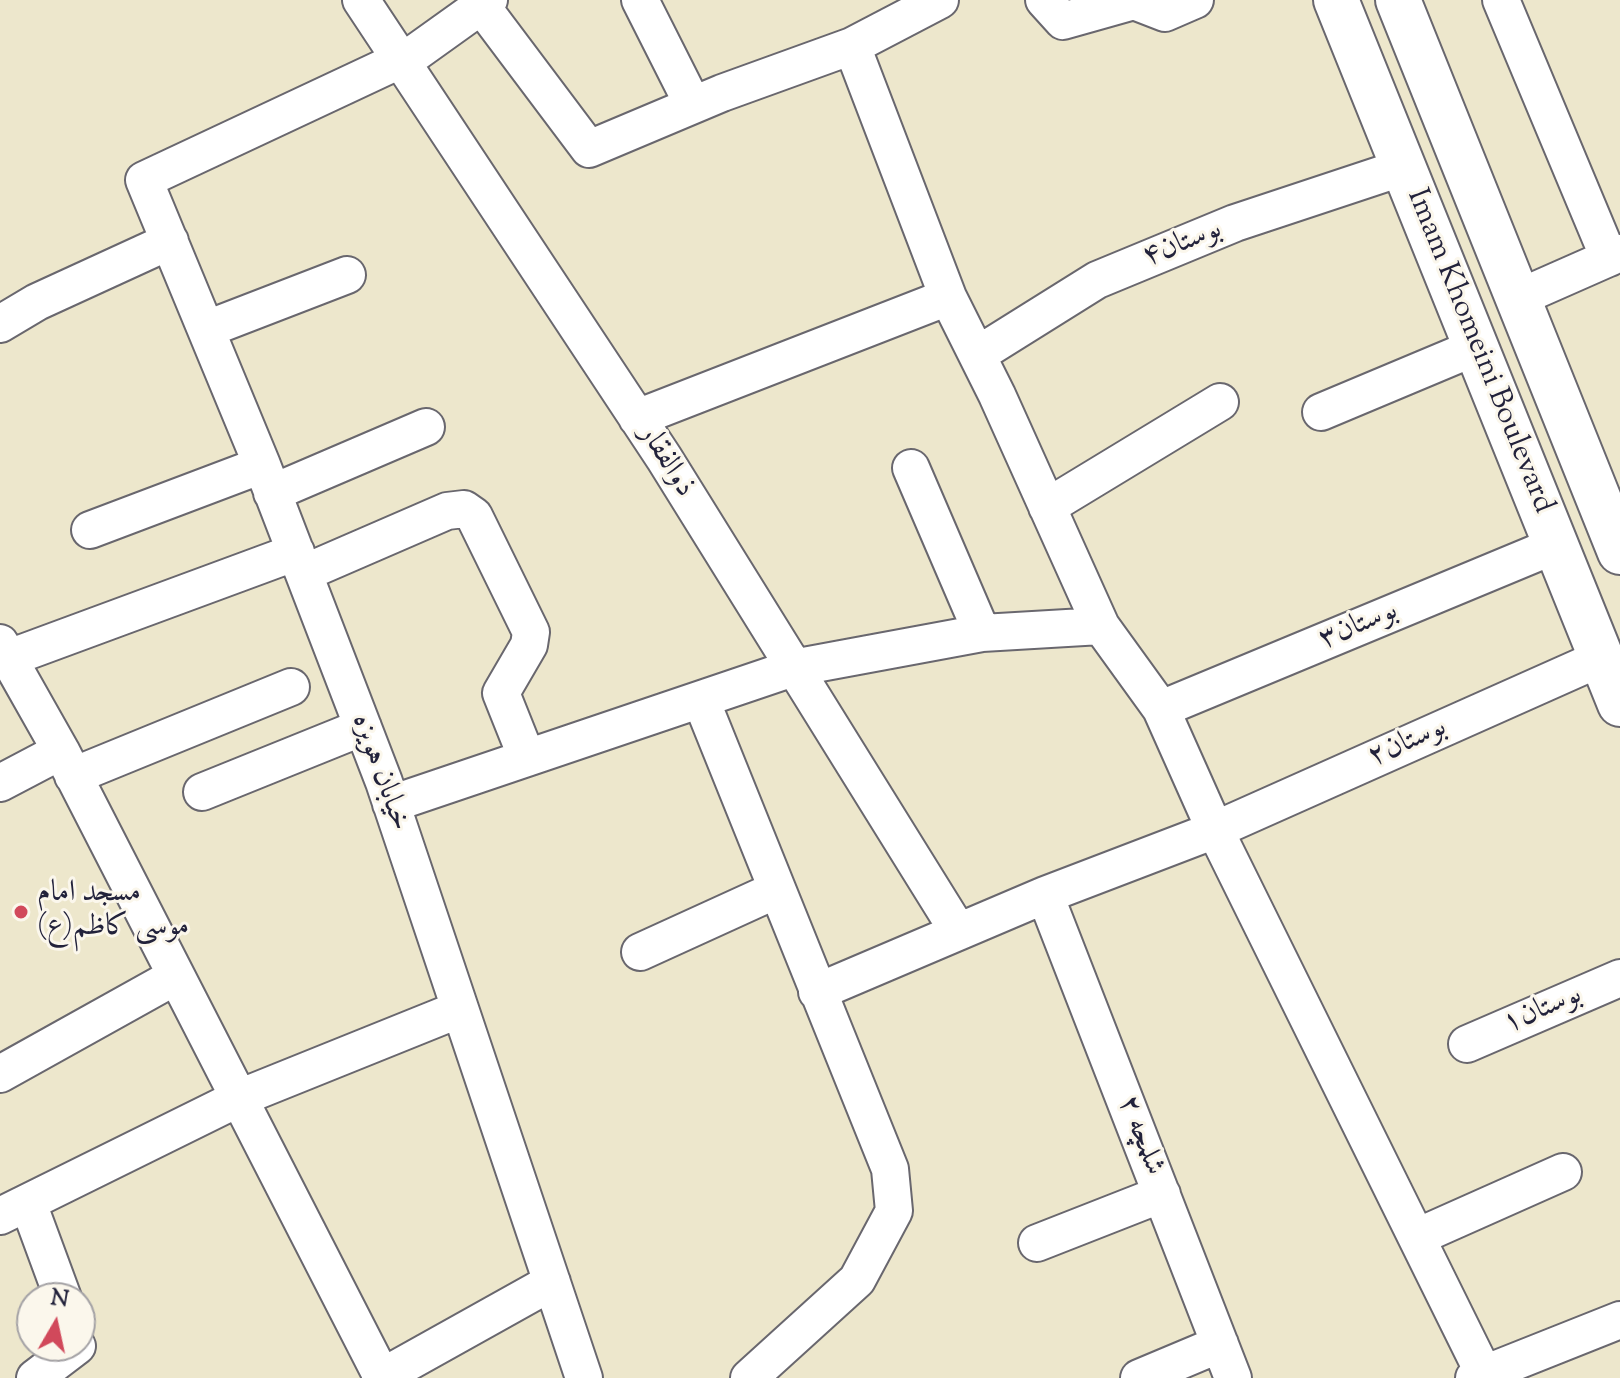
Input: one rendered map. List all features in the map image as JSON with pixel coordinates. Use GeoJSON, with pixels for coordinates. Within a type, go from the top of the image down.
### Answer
{"type":"FeatureCollection","features":[{"type":"Feature","properties":{"kind":"main road","name":"Imam Khomeini Boulevard"},"geometry":{"type":"LineString","coordinates":[[1336,0],[1620,704]]}},
{"type":"Feature","properties":{"kind":"main road","name":"Imam Khomeini Boulevard"},"geometry":{"type":"LineString","coordinates":[[1401,1],[1620,552]]}},
{"type":"Feature","properties":{"kind":"street","name":"ذوالفقار"},"geometry":{"type":"LineString","coordinates":[[361,0],[637,418],[958,931]]}},
{"type":"Feature","properties":{"kind":"street"},"geometry":{"type":"LineString","coordinates":[[640,0],[693,105]]}},
{"type":"Feature","properties":{"kind":"street"},"geometry":{"type":"LineString","coordinates":[[399,60],[486,4],[589,149],[693,105],[852,46],[940,0]]}},
{"type":"Feature","properties":{"kind":"street"},"geometry":{"type":"LineString","coordinates":[[1044,0],[1063,21],[1134,1],[1165,13],[1195,0]]}},
{"type":"Feature","properties":{"kind":"street"},"geometry":{"type":"LineString","coordinates":[[1501,0],[1614,256],[1518,298]]}},
{"type":"Feature","properties":{"kind":"street"},"geometry":{"type":"LineString","coordinates":[[852,46],[948,297],[1101,626],[1161,709],[1215,830],[1417,1237],[1481,1376],[1620,1320]]}},
{"type":"Feature","properties":{"kind":"street","name":"خیابان هویزه"},"geometry":{"type":"LineString","coordinates":[[399,60],[144,180],[207,329],[363,727],[584,1378]]}},
{"type":"Feature","properties":{"kind":"street","name":"بوستان۴"},"geometry":{"type":"LineString","coordinates":[[977,355],[1097,280],[1235,223],[1404,167]]}},
{"type":"Feature","properties":{"kind":"street"},"geometry":{"type":"LineString","coordinates":[[0,324],[37,302],[170,241]]}},
{"type":"Feature","properties":{"kind":"street"},"geometry":{"type":"LineString","coordinates":[[207,329],[347,275]]}},
{"type":"Feature","properties":{"kind":"street"},"geometry":{"type":"LineString","coordinates":[[637,418],[948,297]]}},
{"type":"Feature","properties":{"kind":"street"},"geometry":{"type":"LineString","coordinates":[[1321,412],[1476,347]]}},
{"type":"Feature","properties":{"kind":"street"},"geometry":{"type":"LineString","coordinates":[[1047,507],[1152,440],[1220,402]]}},
{"type":"Feature","properties":{"kind":"street"},"geometry":{"type":"LineString","coordinates":[[90,530],[267,479],[426,427]]}},
{"type":"Feature","properties":{"kind":"street"},"geometry":{"type":"LineString","coordinates":[[911,468],[982,633]]}},
{"type":"Feature","properties":{"kind":"street"},"geometry":{"type":"LineString","coordinates":[[527,758],[501,693],[529,645],[531,632],[474,516],[464,509],[447,511],[300,562],[4,651],[67,763],[381,1377],[552,1282]]}},
{"type":"Feature","properties":{"kind":"street","name":"بوستان۳"},"geometry":{"type":"LineString","coordinates":[[1161,709],[1556,545]]}},
{"type":"Feature","properties":{"kind":"street"},"geometry":{"type":"LineString","coordinates":[[391,804],[793,668],[982,633],[1101,626]]}},
{"type":"Feature","properties":{"kind":"street","name":"بوستان۲"},"geometry":{"type":"LineString","coordinates":[[817,992],[1045,895],[1215,830],[1601,658]]}},
{"type":"Feature","properties":{"kind":"street"},"geometry":{"type":"LineString","coordinates":[[0,783],[291,687]]}},
{"type":"Feature","properties":{"kind":"street"},"geometry":{"type":"LineString","coordinates":[[701,700],[890,1169],[894,1211],[857,1280],[749,1378]]}},
{"type":"Feature","properties":{"kind":"street"},"geometry":{"type":"LineString","coordinates":[[202,792],[363,727]]}},
{"type":"Feature","properties":{"kind":"street"},"geometry":{"type":"LineString","coordinates":[[640,952],[776,890]]}},
{"type":"Feature","properties":{"kind":"street","name":"شلمچه ۲"},"geometry":{"type":"LineString","coordinates":[[1045,895],[1233,1378]]}},
{"type":"Feature","properties":{"kind":"street"},"geometry":{"type":"LineString","coordinates":[[0,1074],[176,976]]}},
{"type":"Feature","properties":{"kind":"street","name":"بوستان۱"},"geometry":{"type":"LineString","coordinates":[[1467,1044],[1620,978]]}},
{"type":"Feature","properties":{"kind":"street"},"geometry":{"type":"LineString","coordinates":[[54,1282],[14,1210],[239,1098],[460,1009]]}},
{"type":"Feature","properties":{"kind":"street"},"geometry":{"type":"LineString","coordinates":[[1417,1237],[1563,1172]]}},
{"type":"Feature","properties":{"kind":"street"},"geometry":{"type":"LineString","coordinates":[[1037,1243],[1162,1194]]}},
{"type":"Feature","properties":{"kind":"street"},"geometry":{"type":"LineString","coordinates":[[1139,1378],[1220,1344]]}},
{"type":"Feature","properties":{"kind":"street"},"geometry":{"type":"LineString","coordinates":[[35,1378],[56,1362]]}},
{"type":"Feature","properties":{"kind":"place","name":"مسجد امام موسی کاظم(ع)"},"geometry":{"type":"Point","coordinates":[21,912]}}]}
